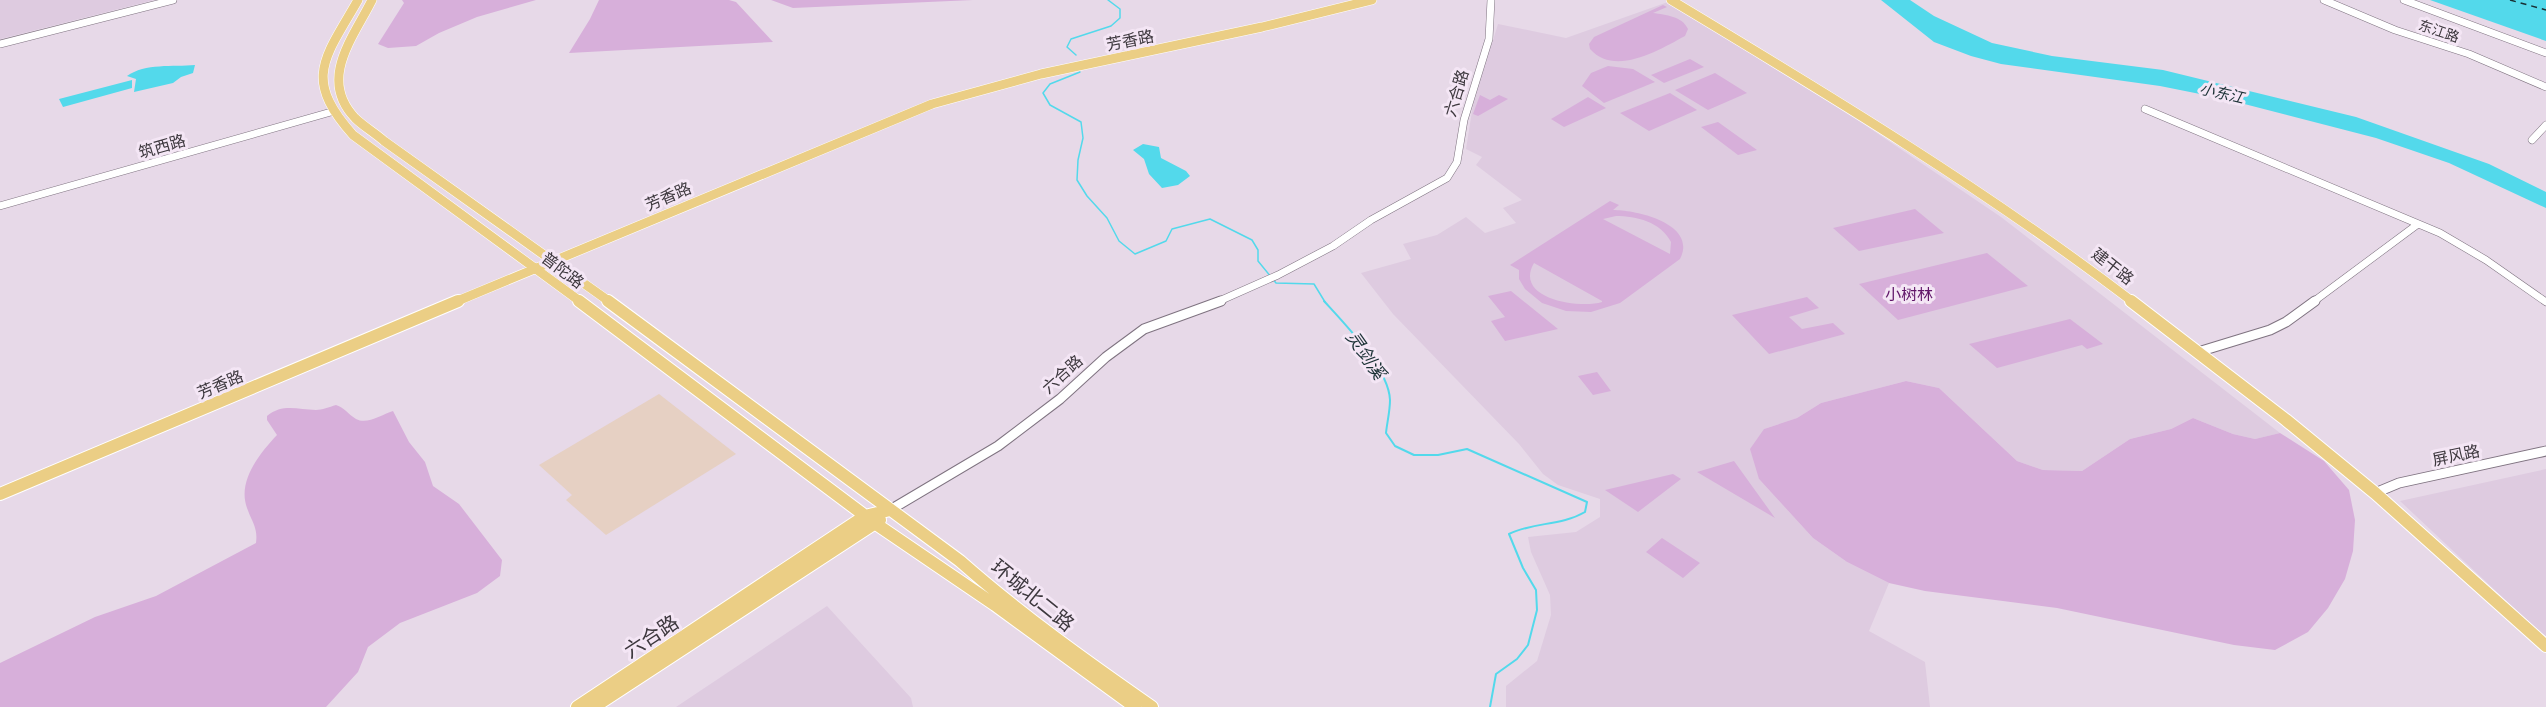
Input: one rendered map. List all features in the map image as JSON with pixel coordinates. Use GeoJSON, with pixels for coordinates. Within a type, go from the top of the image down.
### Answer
{"type":"FeatureCollection","features":[{"type":"Feature","properties":{"kind":"main road","name":"普陀路"},"geometry":{"type":"LineString","coordinates":[[358,0],[330,50],[324,66],[322,81],[331,112],[353,135],[533,266],[876,524]]}},
{"type":"Feature","properties":{"kind":"main road","name":"普陀路"},"geometry":{"type":"LineString","coordinates":[[372,0],[339,64],[338,90],[354,117],[384,141],[550,258],[890,510]]}},
{"type":"Feature","properties":{"kind":"main road","name":"芳香路"},"geometry":{"type":"LineString","coordinates":[[0,494],[836,137],[980,83],[1267,23],[1358,0]]}},
{"type":"Feature","properties":{"kind":"main road","name":"芳香路"},"geometry":{"type":"LineString","coordinates":[[550,258],[932,104],[982,88],[1263,28],[1372,0]]}},
{"type":"Feature","properties":{"kind":"main road","name":"建干路"},"geometry":{"type":"LineString","coordinates":[[1671,0],[1818,89],[2002,206],[2071,255],[2286,420],[2375,494],[2546,646]]}},
{"type":"Feature","properties":{"kind":"main road","name":"芳香路"},"geometry":{"type":"LineString","coordinates":[[0,487],[533,266]]}},
{"type":"Feature","properties":{"kind":"main road"},"geometry":{"type":"LineString","coordinates":[[865,516],[890,510]]}},
{"type":"Feature","properties":{"kind":"main road","name":"六合路"},"geometry":{"type":"LineString","coordinates":[[594,707],[876,524],[890,510]]}},
{"type":"Feature","properties":{"kind":"main road","name":"环城北二路"},"geometry":{"type":"LineString","coordinates":[[890,510],[975,573],[1002,599],[1048,634],[1152,707]]}},
{"type":"Feature","properties":{"kind":"main road","name":"六合路"},"geometry":{"type":"LineString","coordinates":[[577,707],[865,516]]}},
{"type":"Feature","properties":{"kind":"main road","name":"环城北二路"},"geometry":{"type":"LineString","coordinates":[[876,524],[995,605],[1136,707]]}},
{"type":"Feature","properties":{"kind":"main road","name":"建干路"},"geometry":{"type":"LineString","coordinates":[[2499,606],[2546,656]]}},
{"type":"Feature","properties":{"kind":"street"},"geometry":{"type":"LineString","coordinates":[[0,45],[173,0]]}},
{"type":"Feature","properties":{"kind":"street","name":"六合路"},"geometry":{"type":"LineString","coordinates":[[890,510],[999,446],[1060,399],[1106,357],[1144,329],[1218,302],[1278,275],[1333,246],[1371,220],[1447,178],[1454,170],[1464,120],[1489,39],[1491,0]]}},
{"type":"Feature","properties":{"kind":"street","name":"东江路"},"geometry":{"type":"LineString","coordinates":[[2324,0],[2395,30],[2469,54],[2546,87]]}},
{"type":"Feature","properties":{"kind":"street"},"geometry":{"type":"LineString","coordinates":[[2404,0],[2546,53]]}},
{"type":"Feature","properties":{"kind":"street"},"geometry":{"type":"LineString","coordinates":[[2145,109],[2440,234],[2486,260],[2546,302]]}},
{"type":"Feature","properties":{"kind":"street","name":"筑西路"},"geometry":{"type":"LineString","coordinates":[[0,206],[331,112]]}},
{"type":"Feature","properties":{"kind":"street"},"geometry":{"type":"LineString","coordinates":[[2532,140],[2546,125]]}},
{"type":"Feature","properties":{"kind":"street"},"geometry":{"type":"LineString","coordinates":[[2198,352],[2270,330],[2286,322],[2418,224]]}},
{"type":"Feature","properties":{"kind":"street","name":"屏风路"},"geometry":{"type":"LineString","coordinates":[[2375,494],[2399,483],[2546,451]]}},
{"type":"Feature","properties":{"kind":"shaded area"},"geometry":{"type":"Polygon","coordinates":[[[0,0],[154,0],[0,39],[0,0]]]}},
{"type":"Feature","properties":{"kind":"shaded area"},"geometry":{"type":"Polygon","coordinates":[[[1668,2],[1862,123],[2001,217],[2280,433],[2255,439],[2233,434],[2193,418],[2171,429],[2130,439],[2082,471],[2043,470],[2017,461],[1939,388],[1906,381],[1821,403],[1797,418],[1764,429],[1759,479],[1813,538],[1847,562],[1889,583],[1869,631],[1925,662],[1930,707],[1506,707],[1506,686],[1537,661],[1551,615],[1550,595],[1531,552],[1528,537],[1576,532],[1600,517],[1600,499],[1558,485],[1543,474],[1519,444],[1393,314],[1361,273],[1411,259],[1403,244],[1437,235],[1466,217],[1485,233],[1516,223],[1503,208],[1522,200],[1476,165],[1482,157],[1466,149],[1473,105],[1498,24],[1566,38],[1668,2]]]}},
{"type":"Feature","properties":{"kind":"shaded area"},"geometry":{"type":"Polygon","coordinates":[[[659,394],[736,454],[606,535],[566,500],[572,495],[539,465],[659,394]]]}},
{"type":"Feature","properties":{"kind":"shaded area"},"geometry":{"type":"Polygon","coordinates":[[[2546,469],[2546,638],[2400,501],[2546,469]]]}},
{"type":"Feature","properties":{"kind":"shaded area"},"geometry":{"type":"Polygon","coordinates":[[[827,606],[911,698],[913,707],[676,707],[827,606]]]}},
{"type":"Feature","properties":{"kind":"green space"},"geometry":{"type":"Polygon","coordinates":[[[402,0],[536,0],[477,17],[439,33],[416,46],[388,48],[378,44],[404,3],[402,0]]]}},
{"type":"Feature","properties":{"kind":"green space"},"geometry":{"type":"Polygon","coordinates":[[[599,0],[729,0],[736,2],[773,42],[569,53],[599,0]]]}},
{"type":"Feature","properties":{"kind":"green space"},"geometry":{"type":"Polygon","coordinates":[[[771,0],[973,0],[793,8],[771,0]]]}},
{"type":"Feature","properties":{"kind":"green space"},"geometry":{"type":"Polygon","coordinates":[[[1663,5],[1667,7],[1653,13],[1682,21],[1688,29],[1685,36],[1650,54],[1624,61],[1612,61],[1600,57],[1590,49],[1589,44],[1594,37],[1663,5]]]}},
{"type":"Feature","properties":{"kind":"green space"},"geometry":{"type":"Polygon","coordinates":[[[1690,59],[1704,67],[1664,83],[1651,75],[1690,59]]]}},
{"type":"Feature","properties":{"kind":"green space"},"geometry":{"type":"Polygon","coordinates":[[[1608,66],[1633,69],[1655,82],[1604,103],[1582,86],[1591,73],[1608,66]]]}},
{"type":"Feature","properties":{"kind":"green space"},"geometry":{"type":"Polygon","coordinates":[[[1715,73],[1747,93],[1708,110],[1675,90],[1715,73]]]}},
{"type":"Feature","properties":{"kind":"green space"},"geometry":{"type":"Polygon","coordinates":[[[1670,93],[1697,110],[1649,131],[1620,113],[1670,93]]]}},
{"type":"Feature","properties":{"kind":"green space"},"geometry":{"type":"Polygon","coordinates":[[[1480,95],[1490,100],[1499,95],[1508,99],[1478,116],[1473,114],[1480,95]]]}},
{"type":"Feature","properties":{"kind":"green space"},"geometry":{"type":"Polygon","coordinates":[[[1588,97],[1606,108],[1564,127],[1551,119],[1588,97]]]}},
{"type":"Feature","properties":{"kind":"green space"},"geometry":{"type":"Polygon","coordinates":[[[1718,122],[1757,150],[1738,155],[1701,127],[1718,122]]]}},
{"type":"Feature","properties":{"kind":"green space"},"geometry":{"type":"Polygon","coordinates":[[[1610,201],[1619,205],[1613,210],[1636,213],[1662,221],[1681,237],[1683,247],[1680,259],[1620,303],[1591,312],[1566,311],[1542,303],[1525,289],[1519,279],[1519,270],[1510,265],[1610,201]],[[1616,216],[1603,219],[1670,254],[1671,242],[1667,235],[1654,225],[1632,217],[1616,216]],[[1534,263],[1530,275],[1533,285],[1540,293],[1565,302],[1592,304],[1602,302],[1602,301],[1534,263]]]}},
{"type":"Feature","properties":{"kind":"green space"},"geometry":{"type":"Polygon","coordinates":[[[1915,209],[1944,233],[1859,251],[1833,228],[1915,209]]]}},
{"type":"Feature","properties":{"kind":"green space","name":"小树林"},"geometry":{"type":"Polygon","coordinates":[[[1987,253],[2028,286],[1898,320],[1859,284],[1987,253]]]}},
{"type":"Feature","properties":{"kind":"green space"},"geometry":{"type":"Polygon","coordinates":[[[1511,291],[1558,329],[1505,341],[1491,321],[1505,317],[1488,296],[1511,291]]]}},
{"type":"Feature","properties":{"kind":"green space"},"geometry":{"type":"Polygon","coordinates":[[[1807,297],[1819,308],[1789,317],[1802,329],[1833,323],[1845,334],[1769,354],[1732,315],[1807,297]]]}},
{"type":"Feature","properties":{"kind":"green space"},"geometry":{"type":"Polygon","coordinates":[[[2070,319],[2103,344],[2087,349],[2082,345],[1997,368],[1969,344],[2070,319]]]}},
{"type":"Feature","properties":{"kind":"green space"},"geometry":{"type":"Polygon","coordinates":[[[1597,372],[1611,391],[1593,395],[1578,376],[1597,372]]]}},
{"type":"Feature","properties":{"kind":"green space"},"geometry":{"type":"Polygon","coordinates":[[[1906,381],[1939,388],[2017,461],[2043,470],[2082,471],[2130,439],[2171,429],[2193,418],[2233,434],[2255,439],[2280,433],[2324,461],[2349,490],[2355,520],[2353,551],[2345,579],[2328,608],[2308,632],[2275,650],[2234,645],[2057,608],[1925,591],[1889,583],[1847,562],[1813,538],[1759,479],[1750,449],[1764,429],[1797,418],[1821,403],[1906,381]]]}},
{"type":"Feature","properties":{"kind":"green space"},"geometry":{"type":"Polygon","coordinates":[[[336,405],[360,421],[393,411],[409,442],[425,462],[433,486],[459,504],[502,560],[500,576],[477,593],[400,623],[368,647],[358,672],[326,707],[0,707],[0,663],[95,617],[156,596],[256,543],[255,529],[245,498],[245,488],[257,459],[277,435],[267,420],[267,416],[285,408],[318,410],[336,405]]]}},
{"type":"Feature","properties":{"kind":"green space"},"geometry":{"type":"Polygon","coordinates":[[[1734,461],[1775,518],[1697,472],[1734,461]]]}},
{"type":"Feature","properties":{"kind":"green space"},"geometry":{"type":"Polygon","coordinates":[[[1673,474],[1681,479],[1638,512],[1605,490],[1673,474]]]}},
{"type":"Feature","properties":{"kind":"green space"},"geometry":{"type":"Polygon","coordinates":[[[1662,538],[1700,563],[1683,578],[1646,552],[1662,538]]]}},
{"type":"Feature","properties":{"kind":"water","name":"小东江"},"geometry":{"type":"Polygon","coordinates":[[[1881,0],[1910,0],[1934,16],[1992,43],[2052,56],[2163,70],[2356,117],[2489,164],[2546,192],[2546,208],[2449,163],[2376,138],[2225,99],[2160,86],[2001,64],[1971,56],[1934,42],[1881,0]]]}},
{"type":"Feature","properties":{"kind":"water"},"geometry":{"type":"Polygon","coordinates":[[[2430,0],[2546,0],[2546,41],[2430,0]]]}},
{"type":"Feature","properties":{"kind":"water"},"geometry":{"type":"Polygon","coordinates":[[[195,65],[193,73],[173,83],[134,92],[136,79],[127,76],[151,67],[195,65]]]}},
{"type":"Feature","properties":{"kind":"water"},"geometry":{"type":"Polygon","coordinates":[[[132,80],[132,88],[63,107],[59,99],[132,80]]]}},
{"type":"Feature","properties":{"kind":"water"},"geometry":{"type":"Polygon","coordinates":[[[1143,144],[1159,147],[1161,158],[1186,171],[1190,176],[1178,185],[1162,188],[1149,174],[1144,159],[1133,150],[1143,144]]]}},
{"type":"Feature","properties":{"kind":"waterway","name":"灵剑溪"},"geometry":{"type":"LineString","coordinates":[[1076,55],[1067,47],[1071,39],[1111,26],[1120,18],[1120,9],[1108,0]]}},
{"type":"Feature","properties":{"kind":"waterway","name":"灵剑溪"},"geometry":{"type":"LineString","coordinates":[[1080,72],[1050,84],[1043,93],[1050,105],[1081,122],[1083,138],[1078,160],[1077,180],[1087,196],[1107,218],[1119,241],[1135,254],[1166,241],[1172,229],[1210,219],[1252,240],[1258,250],[1258,261],[1276,283],[1314,284],[1325,302]]}},
{"type":"Feature","properties":{"kind":"waterway","name":"灵剑溪"},"geometry":{"type":"LineString","coordinates":[[1324,301],[1364,347],[1382,375],[1390,400],[1386,433],[1395,446],[1414,455],[1438,455],[1467,449],[1587,502],[1585,512],[1576,516],[1528,527],[1509,534],[1523,568],[1536,590],[1537,610],[1528,645],[1517,659],[1496,674],[1490,707]]}},
{"type":"Feature","properties":{"kind":"ferry route"},"geometry":{"type":"LineString","coordinates":[[2510,0],[2546,10]]}}]}
